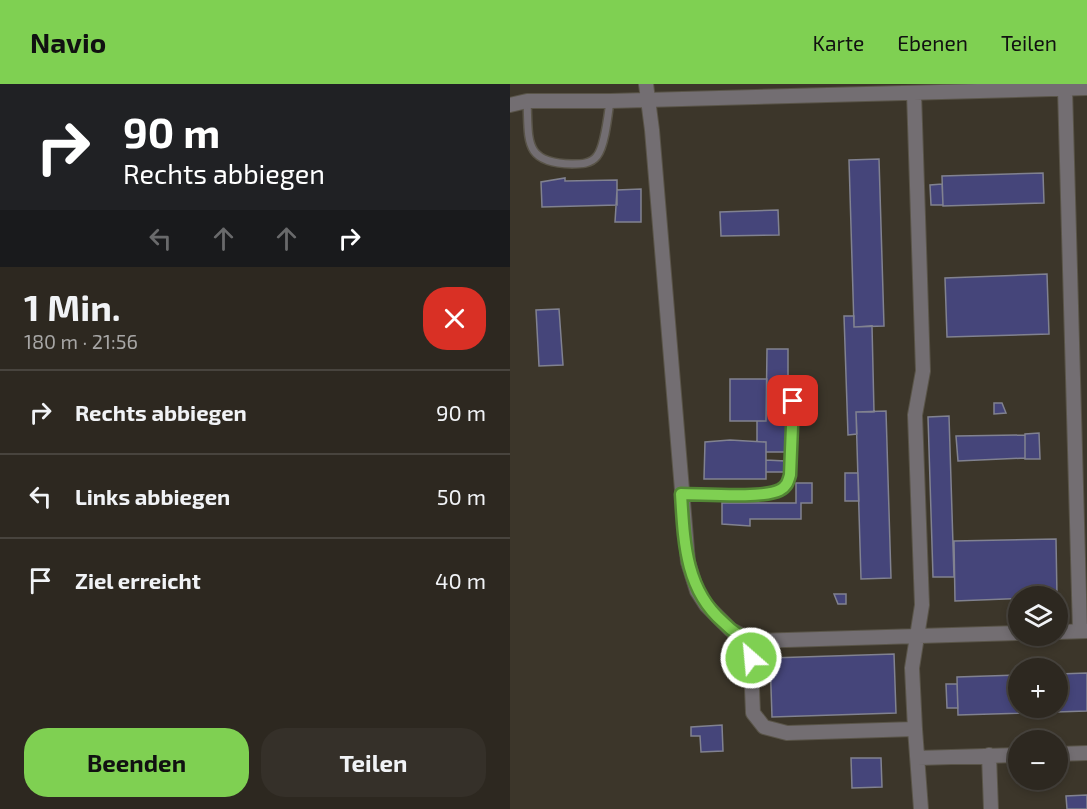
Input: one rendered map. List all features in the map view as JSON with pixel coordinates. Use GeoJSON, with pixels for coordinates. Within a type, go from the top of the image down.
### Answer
{"type":"FeatureCollection","features":[{"type":"Feature","properties":{"kind":"street"},"geometry":{"type":"LineString","coordinates":[[646,84],[664,269],[681,494],[688,562],[697,591],[715,615],[739,635],[750,640],[1008,633]]}},
{"type":"Feature","properties":{"kind":"street"},"geometry":{"type":"LineString","coordinates":[[510,105],[527,101],[610,101],[1087,88]]}},
{"type":"Feature","properties":{"kind":"street"},"geometry":{"type":"LineString","coordinates":[[1065,89],[1084,631],[1068,632]]}},
{"type":"Feature","properties":{"kind":"street"},"geometry":{"type":"LineString","coordinates":[[914,93],[923,371],[915,415],[922,605],[912,668],[921,809]]}},
{"type":"Feature","properties":{"kind":"street"},"geometry":{"type":"LineString","coordinates":[[510,95],[527,101]]}},
{"type":"Feature","properties":{"kind":"street"},"geometry":{"type":"LineString","coordinates":[[750,640],[753,713],[764,727],[787,733],[915,729]]}},
{"type":"Feature","properties":{"kind":"street"},"geometry":{"type":"LineString","coordinates":[[1068,754],[1087,753]]}},
{"type":"Feature","properties":{"kind":"street"},"geometry":{"type":"LineString","coordinates":[[989,755],[991,809]]}},
{"type":"Feature","properties":{"kind":"street"},"geometry":{"type":"LineString","coordinates":[[918,758],[1008,755]]}},
{"type":"Feature","properties":{"kind":"lane"},"geometry":{"type":"LineString","coordinates":[[527,101],[528,127],[534,153],[547,162],[572,164],[586,163],[598,156],[610,101]]}},
{"type":"Feature","properties":{"kind":"lane"},"geometry":{"type":"LineString","coordinates":[[681,494],[762,494],[777,491],[787,485],[790,475],[793,401]]}},
{"type":"Feature","properties":{"kind":"building"},"geometry":{"type":"Polygon","coordinates":[[[879,159],[884,326],[854,327],[849,160],[879,159]]]}},
{"type":"Feature","properties":{"kind":"building"},"geometry":{"type":"Polygon","coordinates":[[[1043,173],[1044,203],[943,206],[942,176],[1043,173]]]}},
{"type":"Feature","properties":{"kind":"building"},"geometry":{"type":"Polygon","coordinates":[[[565,178],[565,181],[617,180],[617,205],[542,207],[541,182],[565,178]]]}},
{"type":"Feature","properties":{"kind":"building"},"geometry":{"type":"Polygon","coordinates":[[[942,184],[943,205],[931,205],[930,185],[942,184]]]}},
{"type":"Feature","properties":{"kind":"building"},"geometry":{"type":"Polygon","coordinates":[[[641,189],[641,222],[615,222],[617,190],[641,189]]]}},
{"type":"Feature","properties":{"kind":"building"},"geometry":{"type":"Polygon","coordinates":[[[778,210],[779,235],[721,236],[720,212],[778,210]]]}},
{"type":"Feature","properties":{"kind":"building"},"geometry":{"type":"Polygon","coordinates":[[[1047,274],[1049,334],[947,337],[945,278],[1047,274]]]}},
{"type":"Feature","properties":{"kind":"building"},"geometry":{"type":"Polygon","coordinates":[[[559,309],[563,365],[539,366],[536,310],[559,309]]]}},
{"type":"Feature","properties":{"kind":"building"},"geometry":{"type":"Polygon","coordinates":[[[844,316],[854,316],[854,327],[872,326],[874,412],[856,412],[857,434],[848,435],[844,316]]]}},
{"type":"Feature","properties":{"kind":"building"},"geometry":{"type":"Polygon","coordinates":[[[767,349],[788,349],[788,452],[766,452],[766,442],[757,442],[757,421],[766,421],[767,349]]]}},
{"type":"Feature","properties":{"kind":"building"},"geometry":{"type":"Polygon","coordinates":[[[730,379],[767,379],[766,421],[730,421],[730,379]]]}},
{"type":"Feature","properties":{"kind":"building"},"geometry":{"type":"Polygon","coordinates":[[[994,403],[1002,403],[1006,413],[994,414],[994,403]]]}},
{"type":"Feature","properties":{"kind":"building"},"geometry":{"type":"Polygon","coordinates":[[[886,411],[891,578],[861,579],[856,412],[886,411]]]}},
{"type":"Feature","properties":{"kind":"building"},"geometry":{"type":"Polygon","coordinates":[[[949,416],[954,577],[933,577],[928,417],[949,416]]]}},
{"type":"Feature","properties":{"kind":"building"},"geometry":{"type":"Polygon","coordinates":[[[1039,433],[1040,459],[1025,459],[1025,434],[1039,433]]]}},
{"type":"Feature","properties":{"kind":"building"},"geometry":{"type":"Polygon","coordinates":[[[1025,435],[1025,458],[958,461],[956,436],[1025,435]]]}},
{"type":"Feature","properties":{"kind":"building"},"geometry":{"type":"Polygon","coordinates":[[[730,440],[766,442],[766,479],[704,479],[705,442],[730,440]]]}},
{"type":"Feature","properties":{"kind":"building"},"geometry":{"type":"Polygon","coordinates":[[[766,460],[785,461],[785,472],[766,472],[766,460]]]}},
{"type":"Feature","properties":{"kind":"building"},"geometry":{"type":"Polygon","coordinates":[[[845,473],[858,473],[859,501],[845,501],[845,473]]]}},
{"type":"Feature","properties":{"kind":"building"},"geometry":{"type":"Polygon","coordinates":[[[796,483],[812,483],[812,503],[801,503],[801,519],[750,519],[750,526],[722,524],[722,503],[796,503],[796,483]]]}},
{"type":"Feature","properties":{"kind":"building"},"geometry":{"type":"Polygon","coordinates":[[[1056,539],[1057,586],[1008,586],[1008,599],[955,601],[954,541],[1056,539]]]}},
{"type":"Feature","properties":{"kind":"building"},"geometry":{"type":"Polygon","coordinates":[[[834,594],[846,594],[846,604],[838,604],[834,594]]]}},
{"type":"Feature","properties":{"kind":"building"},"geometry":{"type":"Polygon","coordinates":[[[894,654],[896,713],[772,717],[770,658],[894,654]]]}},
{"type":"Feature","properties":{"kind":"building"},"geometry":{"type":"Polygon","coordinates":[[[1087,673],[1087,711],[1068,712],[1068,674],[1087,673]]]}},
{"type":"Feature","properties":{"kind":"building"},"geometry":{"type":"Polygon","coordinates":[[[1008,675],[1008,713],[958,715],[957,677],[1008,675]]]}},
{"type":"Feature","properties":{"kind":"building"},"geometry":{"type":"Polygon","coordinates":[[[946,684],[957,684],[958,708],[947,708],[946,684]]]}},
{"type":"Feature","properties":{"kind":"building"},"geometry":{"type":"Polygon","coordinates":[[[722,725],[723,751],[701,752],[700,736],[691,736],[691,727],[722,725]]]}},
{"type":"Feature","properties":{"kind":"building"},"geometry":{"type":"Polygon","coordinates":[[[851,758],[881,758],[882,787],[852,788],[851,758]]]}},
{"type":"Feature","properties":{"kind":"building"},"geometry":{"type":"Polygon","coordinates":[[[1087,795],[1087,809],[1067,809],[1066,796],[1087,795]]]}},
{"type":"Feature","properties":{"kind":"route"},"geometry":{"type":"LineString","coordinates":[[751,658],[750,640],[731,630],[715,615],[697,591],[691,577],[681,494],[762,494],[777,491],[787,485],[790,475],[793,401]]}}]}
